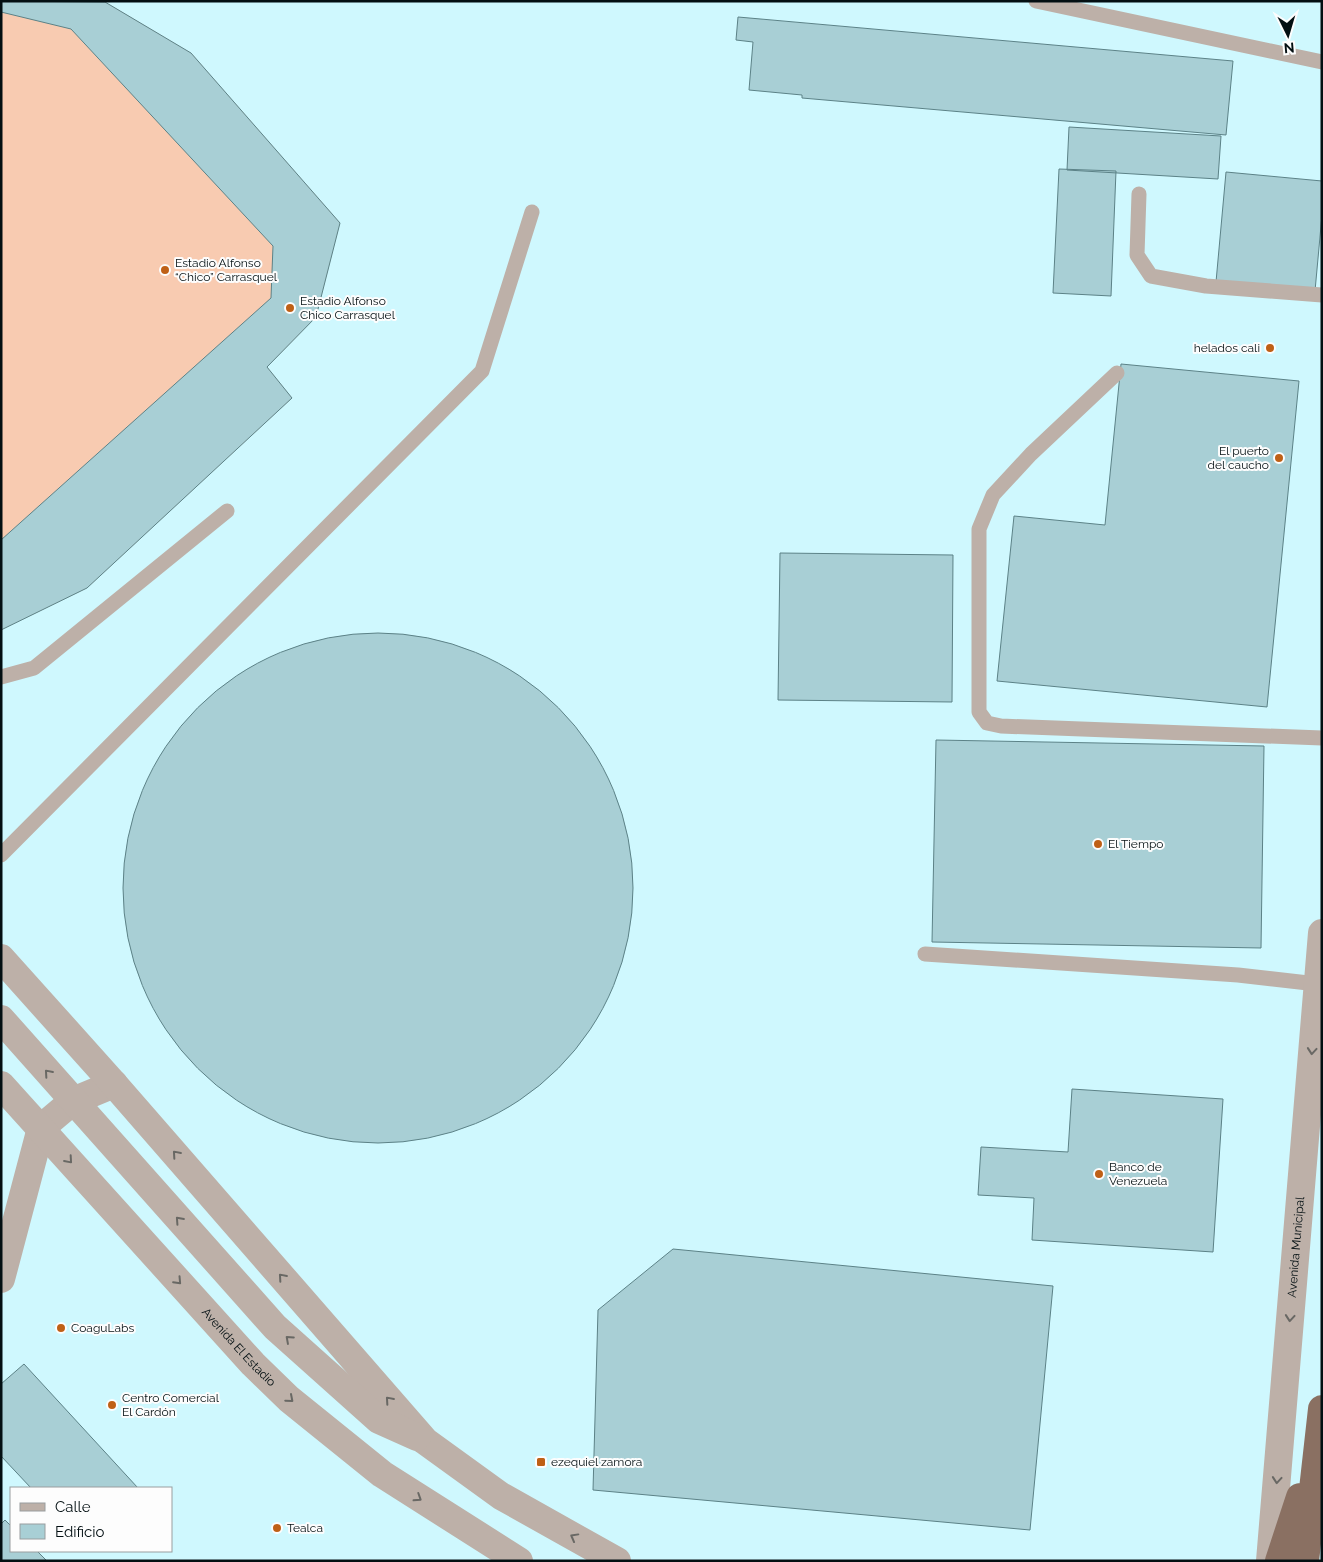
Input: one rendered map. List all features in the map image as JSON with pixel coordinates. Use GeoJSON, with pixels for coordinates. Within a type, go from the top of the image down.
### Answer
{"type":"FeatureCollection","features":[{"type":"Feature","properties":{"kind":"highway"},"geometry":{"type":"LineString","coordinates":[[1306,1555],[1322,1409]]}},
{"type":"Feature","properties":{"kind":"highway"},"geometry":{"type":"LineString","coordinates":[[1279,1561],[1318,1443]]}},
{"type":"Feature","properties":{"kind":"street","name":"Avenida Municipal"},"geometry":{"type":"LineString","coordinates":[[1270,1561],[1322,933]]}},
{"type":"Feature","properties":{"kind":"street"},"geometry":{"type":"LineString","coordinates":[[1,958],[114,1084],[425,1441]]}},
{"type":"Feature","properties":{"kind":"street"},"geometry":{"type":"LineString","coordinates":[[1,1020],[275,1326],[379,1420],[425,1441],[501,1496],[617,1561]]}},
{"type":"Feature","properties":{"kind":"street"},"geometry":{"type":"LineString","coordinates":[[1,1279],[41,1128],[73,1101],[114,1084]]}},
{"type":"Feature","properties":{"kind":"street","name":"Avenida El Estadio"},"geometry":{"type":"LineString","coordinates":[[1,1086],[41,1128],[252,1364],[289,1399],[382,1474],[502,1556]]}},
{"type":"Feature","properties":{"kind":"lane"},"geometry":{"type":"LineString","coordinates":[[1036,1],[1055,3],[1322,62]]}},
{"type":"Feature","properties":{"kind":"lane"},"geometry":{"type":"LineString","coordinates":[[1139,194],[1137,255],[1151,276],[1206,286],[1322,295]]}},
{"type":"Feature","properties":{"kind":"lane"},"geometry":{"type":"LineString","coordinates":[[1,855],[482,372],[532,212]]}},
{"type":"Feature","properties":{"kind":"lane"},"geometry":{"type":"LineString","coordinates":[[1117,373],[1031,454],[993,495],[979,529],[979,712],[987,722],[1001,726],[1322,738]]}},
{"type":"Feature","properties":{"kind":"lane"},"geometry":{"type":"LineString","coordinates":[[1,677],[34,668],[227,511]]}},
{"type":"Feature","properties":{"kind":"lane"},"geometry":{"type":"LineString","coordinates":[[925,954],[1238,975],[1318,984]]}},
{"type":"Feature","properties":{"kind":"shaded area","name":"Estadio Alfonso “Chico” Carrasquel"},"geometry":{"type":"Polygon","coordinates":[[[1,1],[105,2],[191,53],[340,223],[316,317],[267,367],[292,398],[87,588],[1,630],[1,1]]]}},
{"type":"Feature","properties":{"kind":"building","name":"Estadio Alfonso Chico Carrasquel"},"geometry":{"type":"Polygon","coordinates":[[[1,1],[105,2],[191,53],[340,223],[316,317],[267,367],[292,398],[87,588],[1,630],[1,540],[271,298],[273,246],[71,29],[1,12],[1,1]]]}},
{"type":"Feature","properties":{"kind":"building"},"geometry":{"type":"Polygon","coordinates":[[[738,17],[1233,61],[1226,135],[802,98],[802,95],[749,90],[753,42],[736,40],[738,17]]]}},
{"type":"Feature","properties":{"kind":"building"},"geometry":{"type":"Polygon","coordinates":[[[1069,127],[1221,136],[1218,179],[1067,170],[1069,127]]]}},
{"type":"Feature","properties":{"kind":"building"},"geometry":{"type":"Polygon","coordinates":[[[1059,169],[1116,171],[1111,296],[1053,293],[1059,169]]]}},
{"type":"Feature","properties":{"kind":"building"},"geometry":{"type":"Polygon","coordinates":[[[1226,172],[1322,181],[1322,215],[1315,291],[1216,282],[1226,172]]]}},
{"type":"Feature","properties":{"kind":"building"},"geometry":{"type":"Polygon","coordinates":[[[1121,364],[1299,381],[1267,707],[997,681],[1014,516],[1105,525],[1121,364]]]}},
{"type":"Feature","properties":{"kind":"building"},"geometry":{"type":"Polygon","coordinates":[[[780,553],[953,555],[952,702],[778,700],[780,553]]]}},
{"type":"Feature","properties":{"kind":"building"},"geometry":{"type":"Polygon","coordinates":[[[378,633],[428,638],[452,644],[475,653],[498,663],[519,676],[540,691],[558,708],[575,726],[590,747],[603,768],[613,791],[622,814],[628,838],[633,888],[628,938],[622,962],[613,985],[603,1008],[590,1029],[575,1050],[558,1068],[540,1085],[519,1100],[498,1113],[475,1123],[452,1132],[428,1138],[378,1143],[328,1138],[304,1132],[281,1123],[258,1113],[237,1100],[216,1085],[198,1068],[181,1050],[166,1029],[153,1008],[143,985],[134,962],[128,938],[123,888],[128,838],[134,814],[143,791],[153,768],[166,747],[181,726],[198,708],[216,691],[237,676],[258,663],[281,653],[304,644],[328,638],[378,633]]]}},
{"type":"Feature","properties":{"kind":"building","name":"El Tiempo"},"geometry":{"type":"Polygon","coordinates":[[[936,740],[1264,746],[1261,948],[932,942],[936,740]]]}},
{"type":"Feature","properties":{"kind":"building","name":"Banco de Venezuela"},"geometry":{"type":"Polygon","coordinates":[[[1072,1089],[1223,1099],[1213,1252],[1032,1240],[1034,1198],[978,1195],[981,1147],[1068,1152],[1072,1089]]]}},
{"type":"Feature","properties":{"kind":"building"},"geometry":{"type":"Polygon","coordinates":[[[673,1249],[1053,1286],[1030,1530],[593,1490],[598,1310],[673,1249]]]}},
{"type":"Feature","properties":{"kind":"building"},"geometry":{"type":"Polygon","coordinates":[[[24,1364],[137,1487],[30,1487],[1,1456],[1,1384],[24,1364]]]}},
{"type":"Feature","properties":{"kind":"building"},"geometry":{"type":"Polygon","coordinates":[[[5,1520],[10,1525],[10,1552],[38,1552],[47,1561],[1,1561],[1,1524],[5,1520]]]}},
{"type":"Feature","properties":{"kind":"place","name":"Estadio Alfonso “Chico” Carrasquel"},"geometry":{"type":"Point","coordinates":[165,270]}},
{"type":"Feature","properties":{"kind":"place","name":"Estadio Alfonso Chico Carrasquel"},"geometry":{"type":"Point","coordinates":[290,308]}},
{"type":"Feature","properties":{"kind":"place","name":"helados cali"},"geometry":{"type":"Point","coordinates":[1270,348]}},
{"type":"Feature","properties":{"kind":"place","name":"El puerto del caucho"},"geometry":{"type":"Point","coordinates":[1279,458]}},
{"type":"Feature","properties":{"kind":"place","name":"El Tiempo"},"geometry":{"type":"Point","coordinates":[1098,844]}},
{"type":"Feature","properties":{"kind":"place","name":"Banco de Venezuela"},"geometry":{"type":"Point","coordinates":[1099,1174]}},
{"type":"Feature","properties":{"kind":"place","name":"CoaguLabs"},"geometry":{"type":"Point","coordinates":[61,1328]}},
{"type":"Feature","properties":{"kind":"place","name":"Centro Comercial El Cardón"},"geometry":{"type":"Point","coordinates":[112,1405]}},
{"type":"Feature","properties":{"kind":"place","name":"ezequiel zamora"},"geometry":{"type":"Point","coordinates":[541,1462]}},
{"type":"Feature","properties":{"kind":"place","name":"Tealca"},"geometry":{"type":"Point","coordinates":[277,1528]}}]}
